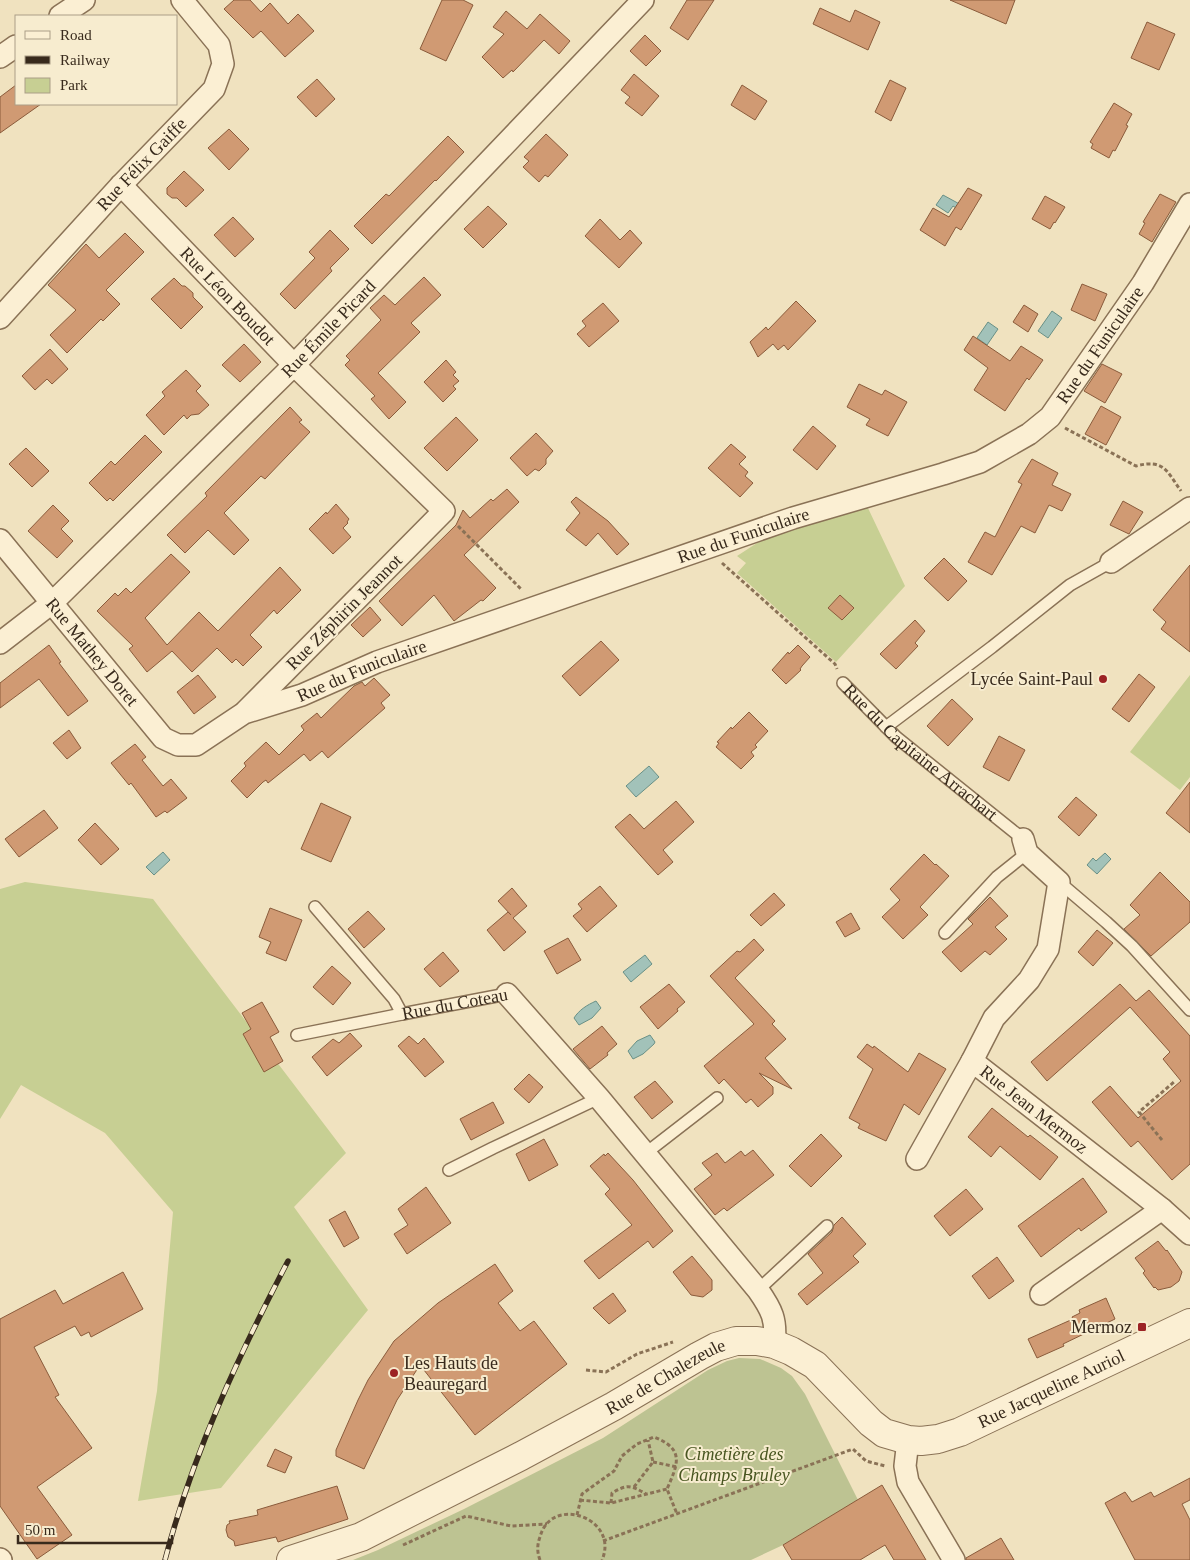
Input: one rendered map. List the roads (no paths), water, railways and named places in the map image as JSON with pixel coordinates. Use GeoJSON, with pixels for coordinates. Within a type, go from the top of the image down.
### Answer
{"type":"FeatureCollection","features":[{"type":"Feature","properties":{"kind":"street"},"geometry":{"type":"LineString","coordinates":[[62,15],[84,0]]}},
{"type":"Feature","properties":{"kind":"street","name":"Rue Félix Gaiffe"},"geometry":{"type":"LineString","coordinates":[[0,318],[121,185],[214,89],[223,64],[219,44],[182,0]]}},
{"type":"Feature","properties":{"kind":"street","name":"Rue Émile Picard"},"geometry":{"type":"LineString","coordinates":[[0,643],[53,602],[294,365],[643,0]]}},
{"type":"Feature","properties":{"kind":"street"},"geometry":{"type":"LineString","coordinates":[[0,57],[15,47]]}},
{"type":"Feature","properties":{"kind":"street","name":"Rue Léon Boudot"},"geometry":{"type":"LineString","coordinates":[[121,185],[294,365],[444,511]]}},
{"type":"Feature","properties":{"kind":"street","name":"Rue du Funiculaire"},"geometry":{"type":"LineString","coordinates":[[196,745],[244,713],[302,696],[377,662],[793,518],[980,462],[1029,434],[1050,418],[1143,283],[1190,204]]}},
{"type":"Feature","properties":{"kind":"street"},"geometry":{"type":"LineString","coordinates":[[1111,562],[1188,501]]}},
{"type":"Feature","properties":{"kind":"street","name":"Rue Zéphirin Jeannot"},"geometry":{"type":"LineString","coordinates":[[244,713],[444,511]]}},
{"type":"Feature","properties":{"kind":"street","name":"Rue Mathey Doret"},"geometry":{"type":"LineString","coordinates":[[0,540],[53,602],[163,738],[178,745],[196,745]]}},
{"type":"Feature","properties":{"kind":"street","name":"Rue du Capitaine Arrachart"},"geometry":{"type":"LineString","coordinates":[[1025,846],[1059,882]]}},
{"type":"Feature","properties":{"kind":"street"},"geometry":{"type":"LineString","coordinates":[[972,1061],[994,1018],[1029,980],[1048,949],[1059,882]]}},
{"type":"Feature","properties":{"kind":"street","name":"Rue du Coteau"},"geometry":{"type":"LineString","coordinates":[[507,994],[599,1098],[758,1290],[775,1320],[774,1344]]}},
{"type":"Feature","properties":{"kind":"street","name":"Rue Jean Mermoz"},"geometry":{"type":"LineString","coordinates":[[917,1159],[972,1061],[1162,1209],[1190,1234]]}},
{"type":"Feature","properties":{"kind":"street"},"geometry":{"type":"LineString","coordinates":[[1041,1294],[1162,1209]]}},
{"type":"Feature","properties":{"kind":"street","name":"Rue Jacqueline Auriol"},"geometry":{"type":"LineString","coordinates":[[908,1440],[938,1439],[960,1432],[1190,1323]]}},
{"type":"Feature","properties":{"kind":"street","name":"Rue de Chalezeule"},"geometry":{"type":"LineString","coordinates":[[291,1560],[361,1537],[597,1415],[716,1347],[736,1341],[757,1341],[774,1344],[791,1351],[815,1365],[884,1433],[908,1440]]}},
{"type":"Feature","properties":{"kind":"street"},"geometry":{"type":"LineString","coordinates":[[908,1440],[905,1466],[908,1482],[954,1560]]}},
{"type":"Feature","properties":{"kind":"lane"},"geometry":{"type":"LineString","coordinates":[[886,727],[1070,585],[1111,562]]}},
{"type":"Feature","properties":{"kind":"lane","name":"Rue du Capitaine Arrachart"},"geometry":{"type":"LineString","coordinates":[[843,683],[896,737],[1025,846]]}},
{"type":"Feature","properties":{"kind":"lane"},"geometry":{"type":"LineString","coordinates":[[945,933],[1025,846]]}},
{"type":"Feature","properties":{"kind":"lane","name":"Rue du Capitaine Arrachart"},"geometry":{"type":"LineString","coordinates":[[1059,882],[1132,946],[1190,1010]]}},
{"type":"Feature","properties":{"kind":"lane","name":"Rue du Coteau"},"geometry":{"type":"LineString","coordinates":[[315,907],[394,999],[402,1014],[507,994]]}},
{"type":"Feature","properties":{"kind":"lane"},"geometry":{"type":"LineString","coordinates":[[297,1035],[402,1014]]}},
{"type":"Feature","properties":{"kind":"lane"},"geometry":{"type":"LineString","coordinates":[[449,1170],[599,1098]]}},
{"type":"Feature","properties":{"kind":"lane"},"geometry":{"type":"LineString","coordinates":[[646,1154],[717,1098]]}},
{"type":"Feature","properties":{"kind":"lane"},"geometry":{"type":"LineString","coordinates":[[758,1290],[827,1226]]}},
{"type":"Feature","properties":{"kind":"water"},"geometry":{"type":"Polygon","coordinates":[[[943,195],[965,207],[962,212],[953,206],[948,213],[936,205],[943,195]]]}},
{"type":"Feature","properties":{"kind":"water"},"geometry":{"type":"Polygon","coordinates":[[[1052,311],[1062,318],[1048,338],[1038,331],[1052,311]]]}},
{"type":"Feature","properties":{"kind":"water"},"geometry":{"type":"Polygon","coordinates":[[[988,322],[998,329],[987,345],[977,338],[988,322]]]}},
{"type":"Feature","properties":{"kind":"water"},"geometry":{"type":"Polygon","coordinates":[[[649,766],[659,777],[636,797],[626,786],[649,766]]]}},
{"type":"Feature","properties":{"kind":"water"},"geometry":{"type":"Polygon","coordinates":[[[163,852],[170,860],[154,875],[146,867],[163,852]]]}},
{"type":"Feature","properties":{"kind":"water"},"geometry":{"type":"Polygon","coordinates":[[[1105,853],[1111,859],[1097,874],[1087,865],[1093,858],[1096,861],[1105,853]]]}},
{"type":"Feature","properties":{"kind":"water"},"geometry":{"type":"Polygon","coordinates":[[[645,955],[652,964],[631,982],[623,972],[645,955]]]}},
{"type":"Feature","properties":{"kind":"water"},"geometry":{"type":"Polygon","coordinates":[[[596,1001],[601,1008],[592,1018],[579,1025],[574,1018],[576,1015],[589,1004],[596,1001]]]}},
{"type":"Feature","properties":{"kind":"water"},"geometry":{"type":"Polygon","coordinates":[[[650,1035],[655,1042],[654,1044],[643,1054],[633,1059],[628,1051],[637,1041],[650,1035]]]}},
{"type":"Feature","properties":{"kind":"railway"},"geometry":{"type":"LineString","coordinates":[[165,1560],[189,1482],[218,1407],[251,1334],[288,1261]]}},
{"type":"Feature","properties":{"kind":"place","name":"Lycée Saint-Paul"},"geometry":{"type":"Point","coordinates":[1103,679]}},
{"type":"Feature","properties":{"kind":"place","name":"Mermoz"},"geometry":{"type":"Point","coordinates":[1142,1327]}},
{"type":"Feature","properties":{"kind":"place","name":"Les Hauts de Beauregard"},"geometry":{"type":"Point","coordinates":[394,1373]}},
{"type":"Feature","properties":{"kind":"park label","name":"Cimetière des Champs Bruley"},"geometry":{"type":"Point","coordinates":[734,1464]}}]}
